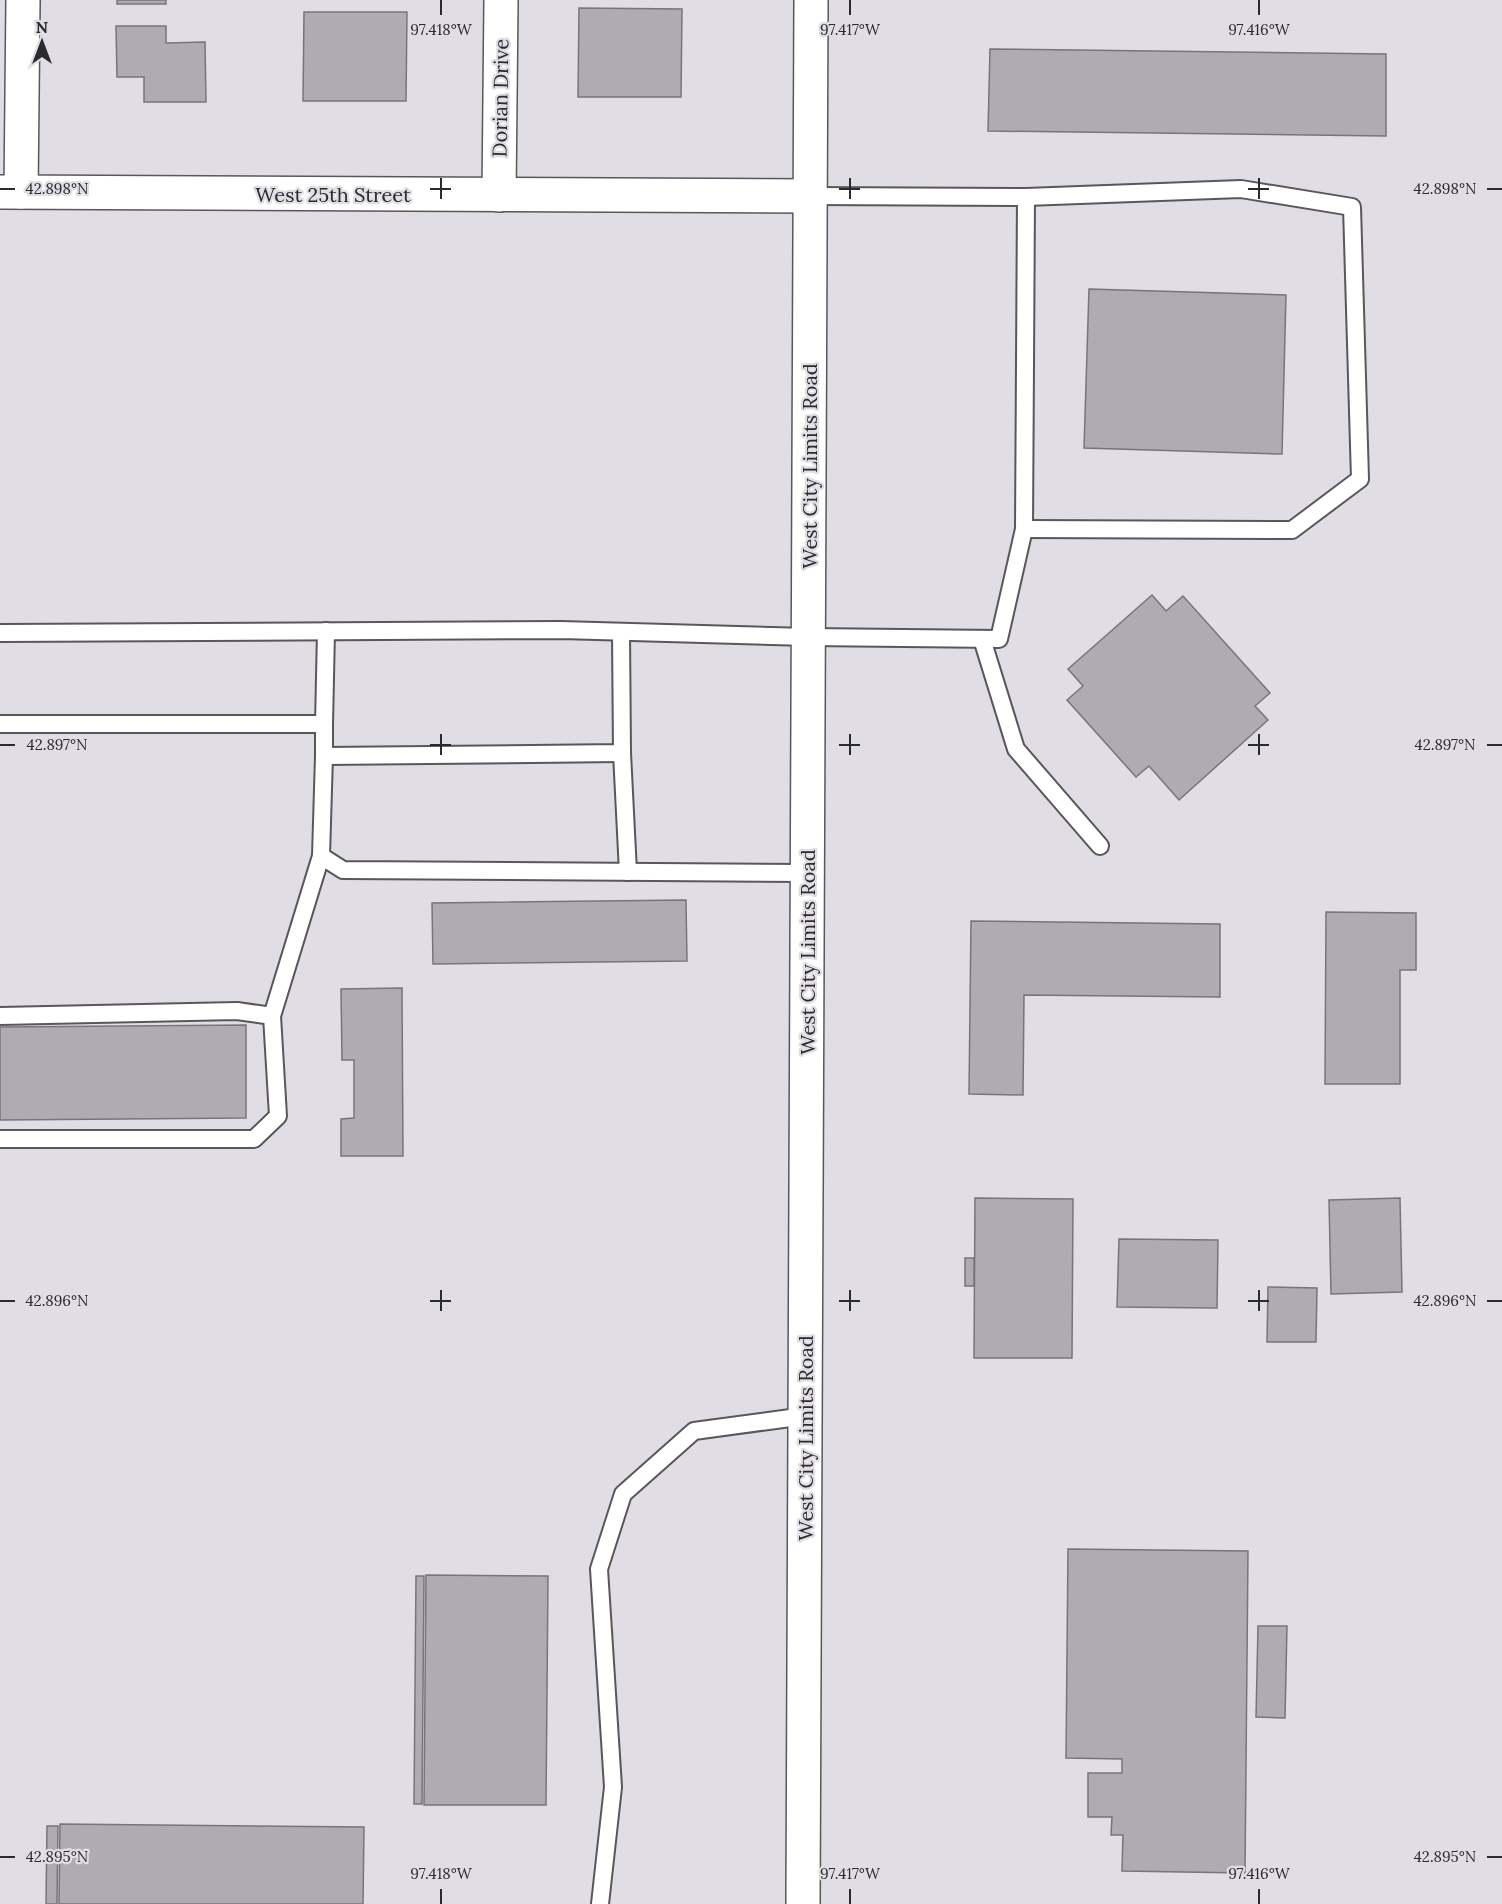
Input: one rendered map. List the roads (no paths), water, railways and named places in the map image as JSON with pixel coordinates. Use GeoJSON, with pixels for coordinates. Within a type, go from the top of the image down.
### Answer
{"type":"FeatureCollection","features":[{"type":"Feature","properties":{"kind":"street"},"geometry":{"type":"LineString","coordinates":[[11,192],[22,0]]}},
{"type":"Feature","properties":{"kind":"street","name":"Dorian Drive"},"geometry":{"type":"LineString","coordinates":[[499,195],[501,0]]}},
{"type":"Feature","properties":{"kind":"street","name":"West City Limits Road"},"geometry":{"type":"LineString","coordinates":[[802,1904],[811,0]]}},
{"type":"Feature","properties":{"kind":"street","name":"West 25th Street"},"geometry":{"type":"LineString","coordinates":[[11,192],[810,196]]}},
{"type":"Feature","properties":{"kind":"lane"},"geometry":{"type":"LineString","coordinates":[[810,196],[1026,197],[1241,189],[1352,207],[1360,479],[1292,530],[1024,529]]}},
{"type":"Feature","properties":{"kind":"lane"},"geometry":{"type":"LineString","coordinates":[[0,633],[561,630],[808,637],[999,639],[1024,529],[1026,197]]}},
{"type":"Feature","properties":{"kind":"lane"},"geometry":{"type":"LineString","coordinates":[[0,1139],[254,1139],[278,1116],[272,1017],[321,856],[326,631]]}},
{"type":"Feature","properties":{"kind":"lane"},"geometry":{"type":"LineString","coordinates":[[621,632],[622,753],[628,872]]}},
{"type":"Feature","properties":{"kind":"lane"},"geometry":{"type":"LineString","coordinates":[[982,639],[1016,749],[1100,846]]}},
{"type":"Feature","properties":{"kind":"lane"},"geometry":{"type":"LineString","coordinates":[[0,724],[324,724]]}},
{"type":"Feature","properties":{"kind":"lane"},"geometry":{"type":"LineString","coordinates":[[324,756],[622,753]]}},
{"type":"Feature","properties":{"kind":"lane"},"geometry":{"type":"LineString","coordinates":[[321,856],[343,870],[807,873]]}},
{"type":"Feature","properties":{"kind":"lane"},"geometry":{"type":"LineString","coordinates":[[0,1016],[237,1011],[272,1017]]}},
{"type":"Feature","properties":{"kind":"lane"},"geometry":{"type":"LineString","coordinates":[[600,1904],[613,1787],[599,1569],[623,1494],[694,1431],[805,1416]]}}]}
